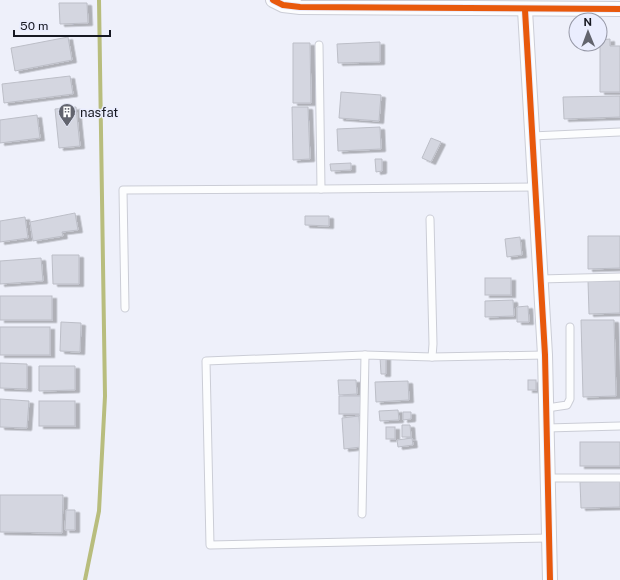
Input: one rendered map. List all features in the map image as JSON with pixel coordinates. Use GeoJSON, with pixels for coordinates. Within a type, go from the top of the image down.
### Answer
{"type":"FeatureCollection","features":[{"type":"Feature","properties":{"kind":"street"},"geometry":{"type":"LineString","coordinates":[[273,0],[283,5],[300,7],[441,4],[526,10],[618,6]]}},
{"type":"Feature","properties":{"kind":"street"},"geometry":{"type":"LineString","coordinates":[[526,10],[545,355],[550,580]]}},
{"type":"Feature","properties":{"kind":"lane"},"geometry":{"type":"LineString","coordinates":[[319,45],[321,189]]}},
{"type":"Feature","properties":{"kind":"lane"},"geometry":{"type":"LineString","coordinates":[[532,136],[620,132]]}},
{"type":"Feature","properties":{"kind":"lane"},"geometry":{"type":"LineString","coordinates":[[125,308],[123,190],[535,187]]}},
{"type":"Feature","properties":{"kind":"lane"},"geometry":{"type":"LineString","coordinates":[[430,219],[432,357]]}},
{"type":"Feature","properties":{"kind":"lane"},"geometry":{"type":"LineString","coordinates":[[540,279],[620,277]]}},
{"type":"Feature","properties":{"kind":"lane"},"geometry":{"type":"LineString","coordinates":[[547,408],[567,405],[570,399],[570,327]]}},
{"type":"Feature","properties":{"kind":"lane"},"geometry":{"type":"LineString","coordinates":[[545,355],[432,357],[365,355],[206,361],[210,545],[549,538]]}},
{"type":"Feature","properties":{"kind":"lane"},"geometry":{"type":"LineString","coordinates":[[362,514],[365,355]]}},
{"type":"Feature","properties":{"kind":"lane"},"geometry":{"type":"LineString","coordinates":[[547,428],[620,426]]}},
{"type":"Feature","properties":{"kind":"lane"},"geometry":{"type":"LineString","coordinates":[[548,478],[620,478]]}},
{"type":"Feature","properties":{"kind":"building"},"geometry":{"type":"Polygon","coordinates":[[[59,3],[87,3],[88,23],[60,24],[59,3]]]}},
{"type":"Feature","properties":{"kind":"building"},"geometry":{"type":"Polygon","coordinates":[[[68,37],[72,60],[15,71],[11,48],[68,37]]]}},
{"type":"Feature","properties":{"kind":"building"},"geometry":{"type":"Polygon","coordinates":[[[608,39],[610,39],[610,46],[620,46],[620,92],[600,92],[600,52],[608,52],[608,39]]]}},
{"type":"Feature","properties":{"kind":"building"},"geometry":{"type":"Polygon","coordinates":[[[380,42],[380,62],[338,63],[337,44],[380,42]]]}},
{"type":"Feature","properties":{"kind":"building"},"geometry":{"type":"Polygon","coordinates":[[[293,43],[310,43],[311,103],[293,103],[293,43]]]}},
{"type":"Feature","properties":{"kind":"building"},"geometry":{"type":"Polygon","coordinates":[[[70,76],[73,94],[4,103],[2,84],[70,76]]]}},
{"type":"Feature","properties":{"kind":"building"},"geometry":{"type":"Polygon","coordinates":[[[341,92],[381,95],[379,121],[339,118],[341,92]]]}},
{"type":"Feature","properties":{"kind":"building"},"geometry":{"type":"Polygon","coordinates":[[[620,96],[620,117],[564,119],[563,97],[620,96]]]}},
{"type":"Feature","properties":{"kind":"building","name":"nasfat"},"geometry":{"type":"Polygon","coordinates":[[[76,107],[80,146],[59,148],[55,109],[76,107]]]}},
{"type":"Feature","properties":{"kind":"building"},"geometry":{"type":"Polygon","coordinates":[[[292,107],[308,107],[310,159],[293,160],[292,107]]]}},
{"type":"Feature","properties":{"kind":"building"},"geometry":{"type":"Polygon","coordinates":[[[37,115],[40,138],[0,143],[0,120],[37,115]]]}},
{"type":"Feature","properties":{"kind":"building"},"geometry":{"type":"Polygon","coordinates":[[[380,127],[381,149],[338,151],[337,129],[380,127]]]}},
{"type":"Feature","properties":{"kind":"building"},"geometry":{"type":"Polygon","coordinates":[[[431,138],[441,142],[431,162],[422,158],[431,138]]]}},
{"type":"Feature","properties":{"kind":"building"},"geometry":{"type":"Polygon","coordinates":[[[375,159],[382,159],[382,171],[376,172],[375,159]]]}},
{"type":"Feature","properties":{"kind":"building"},"geometry":{"type":"Polygon","coordinates":[[[351,163],[351,170],[331,171],[330,164],[351,163]]]}},
{"type":"Feature","properties":{"kind":"building"},"geometry":{"type":"Polygon","coordinates":[[[75,213],[78,230],[62,232],[63,236],[33,241],[30,222],[75,213]]]}},
{"type":"Feature","properties":{"kind":"building"},"geometry":{"type":"Polygon","coordinates":[[[305,216],[329,216],[329,226],[305,225],[305,216]]]}},
{"type":"Feature","properties":{"kind":"building"},"geometry":{"type":"Polygon","coordinates":[[[25,217],[28,238],[0,242],[0,221],[25,217]]]}},
{"type":"Feature","properties":{"kind":"building"},"geometry":{"type":"Polygon","coordinates":[[[588,236],[620,236],[620,268],[588,269],[588,236]]]}},
{"type":"Feature","properties":{"kind":"building"},"geometry":{"type":"Polygon","coordinates":[[[520,237],[522,255],[507,257],[505,239],[520,237]]]}},
{"type":"Feature","properties":{"kind":"building"},"geometry":{"type":"Polygon","coordinates":[[[52,255],[79,255],[79,284],[53,284],[52,255]]]}},
{"type":"Feature","properties":{"kind":"building"},"geometry":{"type":"Polygon","coordinates":[[[41,258],[43,281],[0,284],[0,261],[41,258]]]}},
{"type":"Feature","properties":{"kind":"building"},"geometry":{"type":"Polygon","coordinates":[[[485,278],[511,278],[511,295],[485,295],[485,278]]]}},
{"type":"Feature","properties":{"kind":"building"},"geometry":{"type":"Polygon","coordinates":[[[588,281],[620,281],[620,313],[589,314],[588,281]]]}},
{"type":"Feature","properties":{"kind":"building"},"geometry":{"type":"Polygon","coordinates":[[[0,296],[52,296],[52,320],[0,320],[0,296]]]}},
{"type":"Feature","properties":{"kind":"building"},"geometry":{"type":"Polygon","coordinates":[[[513,300],[514,316],[485,317],[485,301],[513,300]]]}},
{"type":"Feature","properties":{"kind":"building"},"geometry":{"type":"Polygon","coordinates":[[[528,306],[529,322],[517,322],[517,307],[528,306]]]}},
{"type":"Feature","properties":{"kind":"building"},"geometry":{"type":"Polygon","coordinates":[[[581,320],[614,320],[616,396],[583,397],[581,320]]]}},
{"type":"Feature","properties":{"kind":"building"},"geometry":{"type":"Polygon","coordinates":[[[61,322],[81,323],[80,352],[60,351],[61,322]]]}},
{"type":"Feature","properties":{"kind":"building"},"geometry":{"type":"Polygon","coordinates":[[[0,327],[50,327],[50,355],[0,355],[0,327]]]}},
{"type":"Feature","properties":{"kind":"building"},"geometry":{"type":"Polygon","coordinates":[[[380,357],[386,357],[386,374],[381,374],[380,357]]]}},
{"type":"Feature","properties":{"kind":"building"},"geometry":{"type":"Polygon","coordinates":[[[0,363],[27,364],[27,389],[0,388],[0,363]]]}},
{"type":"Feature","properties":{"kind":"building"},"geometry":{"type":"Polygon","coordinates":[[[39,366],[75,366],[75,390],[39,391],[39,366]]]}},
{"type":"Feature","properties":{"kind":"building"},"geometry":{"type":"Polygon","coordinates":[[[338,380],[356,380],[357,394],[339,395],[338,380]]]}},
{"type":"Feature","properties":{"kind":"building"},"geometry":{"type":"Polygon","coordinates":[[[528,380],[536,380],[536,390],[528,390],[528,380]]]}},
{"type":"Feature","properties":{"kind":"building"},"geometry":{"type":"Polygon","coordinates":[[[408,381],[409,400],[376,402],[375,382],[408,381]]]}},
{"type":"Feature","properties":{"kind":"building"},"geometry":{"type":"Polygon","coordinates":[[[339,396],[361,396],[361,414],[339,414],[339,396]]]}},
{"type":"Feature","properties":{"kind":"building"},"geometry":{"type":"Polygon","coordinates":[[[0,399],[29,401],[27,428],[0,427],[0,399]]]}},
{"type":"Feature","properties":{"kind":"building"},"geometry":{"type":"Polygon","coordinates":[[[39,401],[75,401],[75,426],[39,426],[39,401]]]}},
{"type":"Feature","properties":{"kind":"building"},"geometry":{"type":"Polygon","coordinates":[[[398,410],[399,420],[380,421],[379,411],[398,410]]]}},
{"type":"Feature","properties":{"kind":"building"},"geometry":{"type":"Polygon","coordinates":[[[403,412],[411,412],[411,419],[403,420],[403,412]]]}},
{"type":"Feature","properties":{"kind":"building"},"geometry":{"type":"Polygon","coordinates":[[[359,416],[361,447],[344,449],[342,418],[359,416]]]}},
{"type":"Feature","properties":{"kind":"building"},"geometry":{"type":"Polygon","coordinates":[[[402,425],[410,425],[411,437],[402,437],[402,425]]]}},
{"type":"Feature","properties":{"kind":"building"},"geometry":{"type":"Polygon","coordinates":[[[386,427],[395,427],[395,439],[386,439],[386,427]]]}},
{"type":"Feature","properties":{"kind":"building"},"geometry":{"type":"Polygon","coordinates":[[[412,438],[413,445],[398,447],[397,440],[412,438]]]}},
{"type":"Feature","properties":{"kind":"building"},"geometry":{"type":"Polygon","coordinates":[[[580,442],[620,442],[620,466],[580,466],[580,442]]]}},
{"type":"Feature","properties":{"kind":"building"},"geometry":{"type":"Polygon","coordinates":[[[620,481],[620,507],[581,508],[580,482],[620,481]]]}},
{"type":"Feature","properties":{"kind":"building"},"geometry":{"type":"Polygon","coordinates":[[[0,495],[63,495],[62,533],[0,532],[0,495]]]}},
{"type":"Feature","properties":{"kind":"building"},"geometry":{"type":"Polygon","coordinates":[[[66,510],[75,510],[75,530],[65,530],[66,510]]]}},
{"type":"Feature","properties":{"kind":"waterway"},"geometry":{"type":"LineString","coordinates":[[85,580],[99,511],[105,396],[99,0]]}},
{"type":"Feature","properties":{"kind":"cycle path"},"geometry":{"type":"LineString","coordinates":[[273,0],[283,5],[300,7],[620,9]]}},
{"type":"Feature","properties":{"kind":"cycle path"},"geometry":{"type":"LineString","coordinates":[[525,10],[545,355],[550,580]]}},
{"type":"Feature","properties":{"kind":"place","name":"nasfat"},"geometry":{"type":"Point","coordinates":[67,127]}}]}
